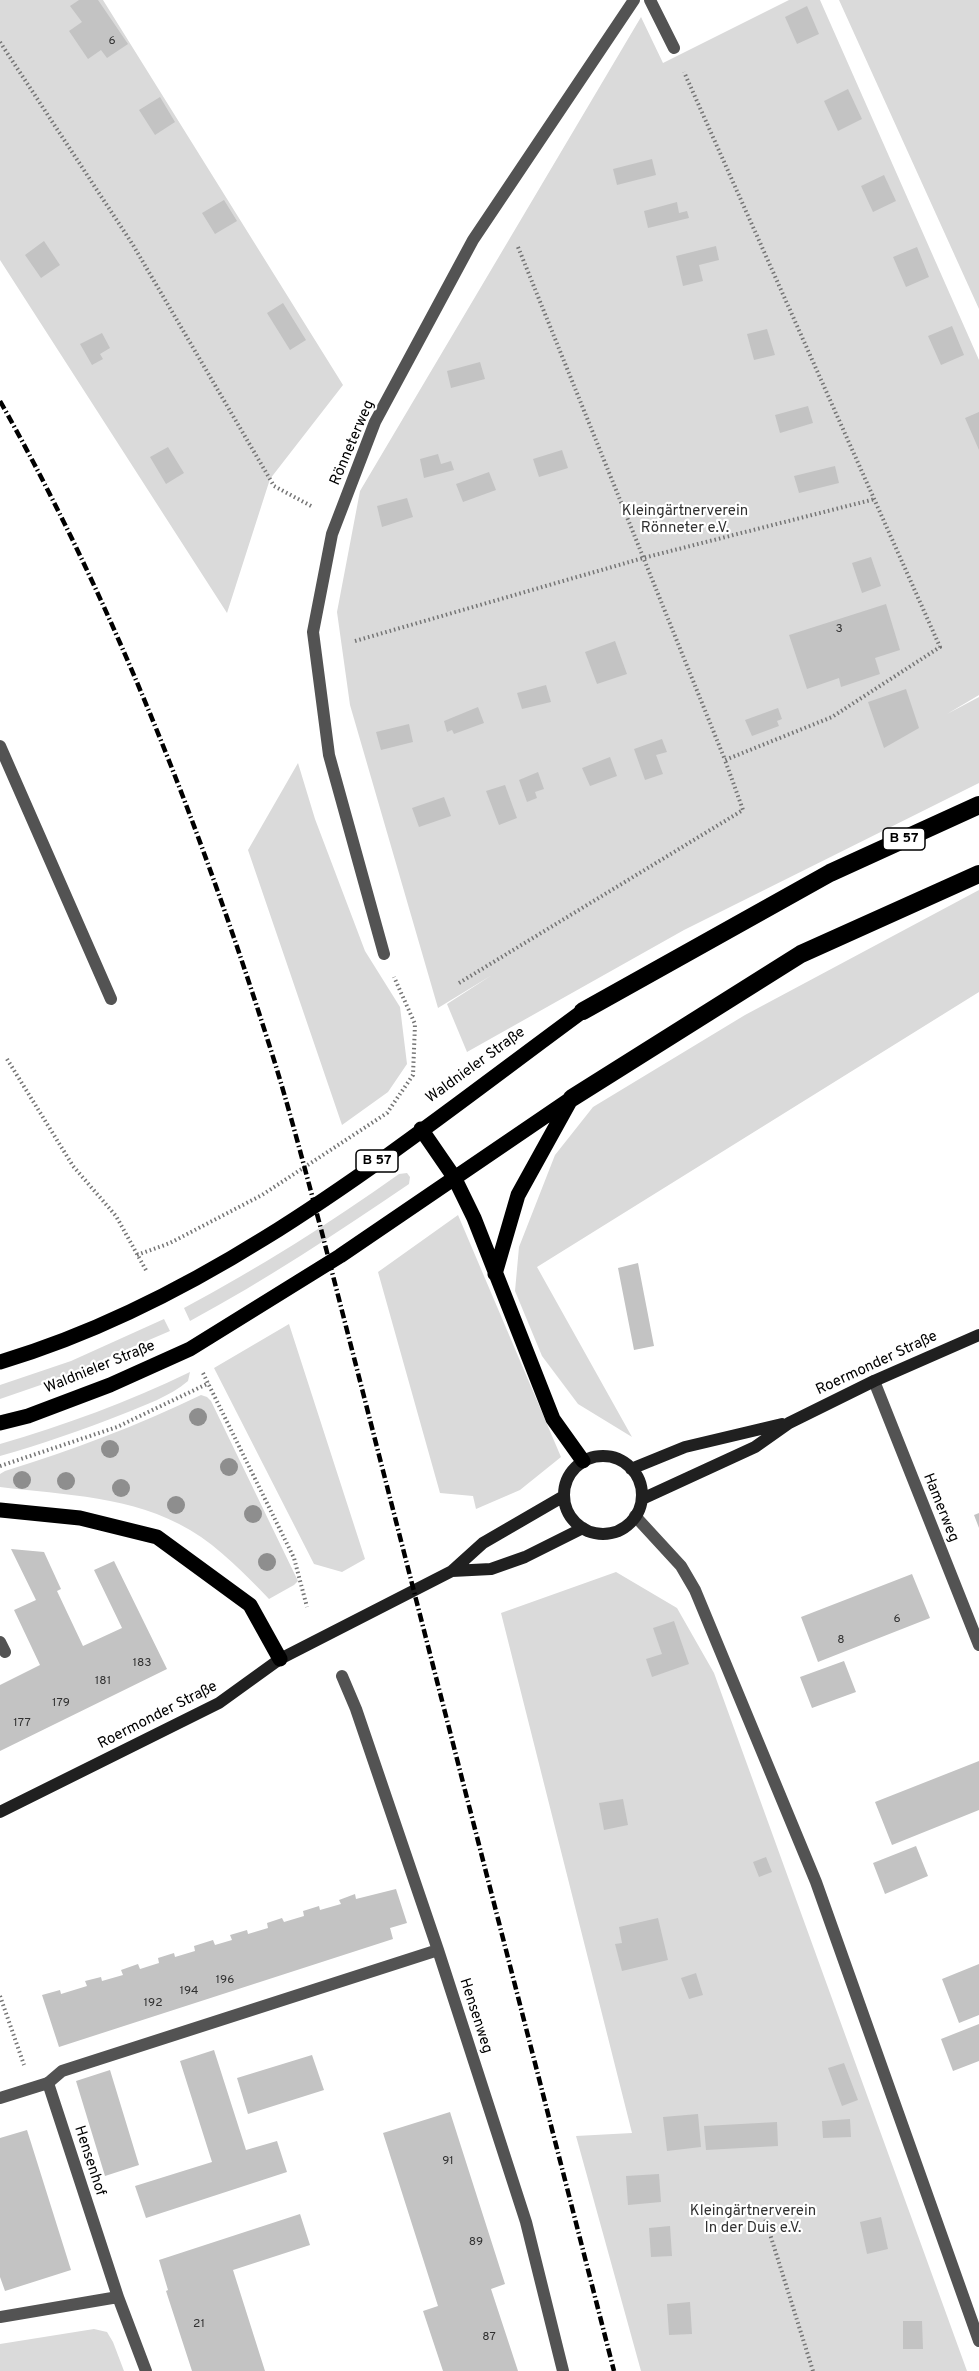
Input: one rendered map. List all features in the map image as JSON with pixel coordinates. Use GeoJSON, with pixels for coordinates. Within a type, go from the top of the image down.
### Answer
{"type":"FeatureCollection","features":[{"type":"Feature","properties":{"kind":"highway","name":"Waldnieler Straße"},"geometry":{"type":"LineString","coordinates":[[583,1011],[830,873],[979,805]]}},
{"type":"Feature","properties":{"kind":"highway","name":"Waldnieler Straße"},"geometry":{"type":"LineString","coordinates":[[572,1098],[801,954],[979,874]]}},
{"type":"Feature","properties":{"kind":"main road","name":"Waldnieler Straße"},"geometry":{"type":"LineString","coordinates":[[0,1362],[46,1349],[162,1298],[288,1224],[583,1011]]}},
{"type":"Feature","properties":{"kind":"main road","name":"Waldnieler Straße"},"geometry":{"type":"LineString","coordinates":[[0,1424],[28,1416],[110,1385],[190,1349],[340,1256],[572,1098]]}},
{"type":"Feature","properties":{"kind":"main road"},"geometry":{"type":"LineString","coordinates":[[495,1274],[518,1195],[572,1098]]}},
{"type":"Feature","properties":{"kind":"main road"},"geometry":{"type":"LineString","coordinates":[[421,1129],[454,1177],[474,1218],[553,1419],[583,1461]]}},
{"type":"Feature","properties":{"kind":"main road","name":"Roermonder Straße"},"geometry":{"type":"LineString","coordinates":[[642,1499],[756,1447],[789,1423],[874,1381],[979,1335]]}},
{"type":"Feature","properties":{"kind":"main road","name":"Roermonder Straße"},"geometry":{"type":"LineString","coordinates":[[632,1469],[685,1447],[789,1423]]}},
{"type":"Feature","properties":{"kind":"main road"},"geometry":{"type":"LineString","coordinates":[[608,1456],[632,1469],[638,1478],[642,1499],[635,1516],[627,1525],[605,1534],[593,1533],[573,1520],[566,1509],[564,1496],[568,1476],[583,1461],[608,1456]]}},
{"type":"Feature","properties":{"kind":"main road","name":"Roermonder Straße"},"geometry":{"type":"LineString","coordinates":[[0,1812],[219,1703],[280,1659],[452,1571],[483,1543],[564,1496]]}},
{"type":"Feature","properties":{"kind":"main road"},"geometry":{"type":"LineString","coordinates":[[0,1510],[80,1518],[157,1537],[250,1605],[280,1659]]}},
{"type":"Feature","properties":{"kind":"main road","name":"Roermonder Straße"},"geometry":{"type":"LineString","coordinates":[[452,1571],[491,1569],[525,1557],[583,1528]]}},
{"type":"Feature","properties":{"kind":"street","name":"Rönneterweg"},"geometry":{"type":"LineString","coordinates":[[384,954],[329,755],[313,632],[332,534],[375,422],[473,240],[634,0]]}},
{"type":"Feature","properties":{"kind":"street"},"geometry":{"type":"LineString","coordinates":[[650,0],[674,48]]}},
{"type":"Feature","properties":{"kind":"street"},"geometry":{"type":"LineString","coordinates":[[0,746],[111,999]]}},
{"type":"Feature","properties":{"kind":"street","name":"Hamerweg"},"geometry":{"type":"LineString","coordinates":[[874,1381],[979,1645]]}},
{"type":"Feature","properties":{"kind":"street"},"geometry":{"type":"LineString","coordinates":[[635,1516],[675,1559],[695,1590],[816,1882],[979,2341]]}},
{"type":"Feature","properties":{"kind":"street","name":"Hensenweg"},"geometry":{"type":"LineString","coordinates":[[342,1676],[356,1709],[438,1950],[526,2222],[563,2371]]}},
{"type":"Feature","properties":{"kind":"street"},"geometry":{"type":"LineString","coordinates":[[0,2098],[48,2083],[62,2071],[438,1950]]}},
{"type":"Feature","properties":{"kind":"street","name":"Hensenhof"},"geometry":{"type":"LineString","coordinates":[[48,2083],[118,2297],[146,2371]]}},
{"type":"Feature","properties":{"kind":"street"},"geometry":{"type":"LineString","coordinates":[[0,2317],[118,2297]]}},
{"type":"Feature","properties":{"kind":"path"},"geometry":{"type":"LineString","coordinates":[[0,42],[133,244],[274,486],[338,520]]}},
{"type":"Feature","properties":{"kind":"path"},"geometry":{"type":"LineString","coordinates":[[682,67],[940,647],[832,717],[725,760]]}},
{"type":"Feature","properties":{"kind":"path"},"geometry":{"type":"LineString","coordinates":[[459,983],[743,810],[725,760],[518,247]]}},
{"type":"Feature","properties":{"kind":"path"},"geometry":{"type":"LineString","coordinates":[[355,641],[644,558],[875,499]]}},
{"type":"Feature","properties":{"kind":"path"},"geometry":{"type":"LineString","coordinates":[[137,1255],[170,1243],[262,1195],[387,1113],[413,1075],[415,1024],[384,954]]}},
{"type":"Feature","properties":{"kind":"path"},"geometry":{"type":"LineString","coordinates":[[7,1059],[73,1166],[116,1216],[148,1273]]}},
{"type":"Feature","properties":{"kind":"path"},"geometry":{"type":"LineString","coordinates":[[198,1363],[294,1558],[307,1607]]}},
{"type":"Feature","properties":{"kind":"path"},"geometry":{"type":"LineString","coordinates":[[0,1466],[117,1427],[209,1383]]}},
{"type":"Feature","properties":{"kind":"path"},"geometry":{"type":"LineString","coordinates":[[0,1996],[32,2088]]}},
{"type":"Feature","properties":{"kind":"path"},"geometry":{"type":"LineString","coordinates":[[764,2215],[813,2371]]}},
{"type":"Feature","properties":{"kind":"green space"},"geometry":{"type":"Polygon","coordinates":[[[0,0],[103,0],[343,385],[270,479],[227,613],[0,260],[0,0]]]}},
{"type":"Feature","properties":{"kind":"green space","name":"Kleingärtnerverein Rönneter e.V."},"geometry":{"type":"Polygon","coordinates":[[[789,0],[820,0],[979,360],[979,695],[947,714],[979,697],[979,783],[684,930],[467,1052],[447,1004],[492,975],[438,1008],[350,705],[337,612],[360,491],[641,17],[663,63],[789,0]]]}},
{"type":"Feature","properties":{"kind":"green space"},"geometry":{"type":"Polygon","coordinates":[[[839,0],[979,0],[979,309],[839,0]]]}},
{"type":"Feature","properties":{"kind":"green space"},"geometry":{"type":"Polygon","coordinates":[[[298,763],[315,819],[365,951],[400,1007],[407,1064],[388,1092],[342,1125],[248,850],[298,763]]]}},
{"type":"Feature","properties":{"kind":"green space"},"geometry":{"type":"Polygon","coordinates":[[[979,890],[979,992],[537,1267],[632,1437],[578,1404],[542,1356],[515,1291],[519,1247],[555,1155],[593,1107],[745,1015],[979,890]]]}},
{"type":"Feature","properties":{"kind":"green space"},"geometry":{"type":"Polygon","coordinates":[[[407,1173],[410,1177],[409,1184],[301,1256],[190,1321],[184,1308],[294,1244],[399,1174],[407,1173]]]}},
{"type":"Feature","properties":{"kind":"green space"},"geometry":{"type":"Polygon","coordinates":[[[458,1215],[561,1457],[520,1490],[476,1509],[473,1496],[440,1493],[378,1272],[458,1215]]]}},
{"type":"Feature","properties":{"kind":"green space"},"geometry":{"type":"Polygon","coordinates":[[[164,1319],[170,1331],[58,1379],[0,1399],[0,1385],[71,1361],[164,1319]]]}},
{"type":"Feature","properties":{"kind":"green space"},"geometry":{"type":"Polygon","coordinates":[[[289,1324],[365,1559],[342,1572],[314,1564],[214,1368],[289,1324]]]}},
{"type":"Feature","properties":{"kind":"green space"},"geometry":{"type":"Polygon","coordinates":[[[190,1372],[188,1381],[157,1400],[77,1431],[0,1456],[0,1444],[96,1412],[190,1372]]]}},
{"type":"Feature","properties":{"kind":"green space"},"geometry":{"type":"Polygon","coordinates":[[[201,1395],[211,1401],[298,1581],[269,1599],[212,1545],[168,1519],[145,1510],[98,1499],[0,1487],[0,1474],[5,1471],[104,1437],[201,1395]]]}},
{"type":"Feature","properties":{"kind":"green space","name":"Kleingärtnerverein In der Duis e.V."},"geometry":{"type":"Polygon","coordinates":[[[616,1572],[677,1608],[714,1673],[967,2371],[641,2371],[576,2136],[632,2133],[501,1613],[616,1572]]]}},
{"type":"Feature","properties":{"kind":"green space"},"geometry":{"type":"Polygon","coordinates":[[[94,2329],[107,2332],[124,2371],[0,2371],[0,2344],[94,2329]]]}},
{"type":"Feature","properties":{"kind":"building"},"geometry":{"type":"Polygon","coordinates":[[[79,0],[98,0],[128,44],[107,58],[101,50],[88,59],[69,31],[82,22],[70,6],[79,0]]]}},
{"type":"Feature","properties":{"kind":"building"},"geometry":{"type":"Polygon","coordinates":[[[807,6],[819,34],[797,44],[785,17],[807,6]]]}},
{"type":"Feature","properties":{"kind":"building"},"geometry":{"type":"Polygon","coordinates":[[[848,89],[862,119],[838,131],[824,101],[848,89]]]}},
{"type":"Feature","properties":{"kind":"building"},"geometry":{"type":"Polygon","coordinates":[[[160,97],[175,122],[155,135],[139,110],[160,97]]]}},
{"type":"Feature","properties":{"kind":"building"},"geometry":{"type":"Polygon","coordinates":[[[652,159],[656,175],[617,185],[613,169],[652,159]]]}},
{"type":"Feature","properties":{"kind":"building"},"geometry":{"type":"Polygon","coordinates":[[[884,175],[896,201],[873,212],[861,186],[884,175]]]}},
{"type":"Feature","properties":{"kind":"building"},"geometry":{"type":"Polygon","coordinates":[[[224,200],[237,221],[215,234],[202,213],[224,200]]]}},
{"type":"Feature","properties":{"kind":"building"},"geometry":{"type":"Polygon","coordinates":[[[677,202],[679,213],[687,211],[689,218],[648,228],[644,211],[677,202]]]}},
{"type":"Feature","properties":{"kind":"building"},"geometry":{"type":"Polygon","coordinates":[[[44,241],[60,265],[41,278],[25,255],[44,241]]]}},
{"type":"Feature","properties":{"kind":"building"},"geometry":{"type":"Polygon","coordinates":[[[716,246],[719,260],[699,265],[703,281],[683,286],[676,256],[716,246]]]}},
{"type":"Feature","properties":{"kind":"building"},"geometry":{"type":"Polygon","coordinates":[[[917,247],[929,277],[906,287],[893,257],[917,247]]]}},
{"type":"Feature","properties":{"kind":"building"},"geometry":{"type":"Polygon","coordinates":[[[283,303],[306,340],[290,350],[267,313],[283,303]]]}},
{"type":"Feature","properties":{"kind":"building"},"geometry":{"type":"Polygon","coordinates":[[[952,326],[964,355],[941,365],[928,336],[952,326]]]}},
{"type":"Feature","properties":{"kind":"building"},"geometry":{"type":"Polygon","coordinates":[[[767,329],[775,355],[754,360],[747,334],[767,329]]]}},
{"type":"Feature","properties":{"kind":"building"},"geometry":{"type":"Polygon","coordinates":[[[102,333],[110,348],[100,354],[103,359],[92,365],[80,344],[102,333]]]}},
{"type":"Feature","properties":{"kind":"building"},"geometry":{"type":"Polygon","coordinates":[[[480,362],[485,379],[451,388],[447,371],[480,362]]]}},
{"type":"Feature","properties":{"kind":"building"},"geometry":{"type":"Polygon","coordinates":[[[808,406],[813,423],[780,433],[775,415],[808,406]]]}},
{"type":"Feature","properties":{"kind":"building"},"geometry":{"type":"Polygon","coordinates":[[[979,412],[979,450],[965,418],[979,412]]]}},
{"type":"Feature","properties":{"kind":"building"},"geometry":{"type":"Polygon","coordinates":[[[168,447],[184,473],[166,484],[150,457],[168,447]]]}},
{"type":"Feature","properties":{"kind":"building"},"geometry":{"type":"Polygon","coordinates":[[[562,450],[568,468],[539,477],[533,459],[562,450]]]}},
{"type":"Feature","properties":{"kind":"building"},"geometry":{"type":"Polygon","coordinates":[[[438,454],[441,464],[451,461],[454,470],[424,478],[420,459],[438,454]]]}},
{"type":"Feature","properties":{"kind":"building"},"geometry":{"type":"Polygon","coordinates":[[[835,466],[839,483],[799,493],[794,476],[835,466]]]}},
{"type":"Feature","properties":{"kind":"building"},"geometry":{"type":"Polygon","coordinates":[[[489,472],[496,490],[463,502],[456,484],[489,472]]]}},
{"type":"Feature","properties":{"kind":"building"},"geometry":{"type":"Polygon","coordinates":[[[407,498],[413,517],[382,527],[377,506],[407,498]]]}},
{"type":"Feature","properties":{"kind":"building"},"geometry":{"type":"Polygon","coordinates":[[[871,557],[881,586],[862,593],[852,563],[871,557]]]}},
{"type":"Feature","properties":{"kind":"building"},"geometry":{"type":"Polygon","coordinates":[[[886,604],[900,650],[875,658],[880,674],[841,687],[839,678],[807,689],[789,635],[886,604]]]}},
{"type":"Feature","properties":{"kind":"building"},"geometry":{"type":"Polygon","coordinates":[[[615,641],[627,674],[597,684],[585,652],[615,641]]]}},
{"type":"Feature","properties":{"kind":"building"},"geometry":{"type":"Polygon","coordinates":[[[546,685],[551,702],[522,709],[517,693],[546,685]]]}},
{"type":"Feature","properties":{"kind":"building"},"geometry":{"type":"Polygon","coordinates":[[[906,689],[919,728],[884,748],[868,702],[906,689]]]}},
{"type":"Feature","properties":{"kind":"building"},"geometry":{"type":"Polygon","coordinates":[[[478,707],[484,723],[454,734],[452,730],[447,732],[444,721],[478,707]]]}},
{"type":"Feature","properties":{"kind":"building"},"geometry":{"type":"Polygon","coordinates":[[[778,708],[782,719],[777,721],[779,726],[752,736],[745,720],[778,708]]]}},
{"type":"Feature","properties":{"kind":"building"},"geometry":{"type":"Polygon","coordinates":[[[409,724],[413,742],[381,750],[376,732],[409,724]]]}},
{"type":"Feature","properties":{"kind":"building"},"geometry":{"type":"Polygon","coordinates":[[[662,739],[667,752],[656,755],[663,774],[645,780],[634,749],[662,739]]]}},
{"type":"Feature","properties":{"kind":"building"},"geometry":{"type":"Polygon","coordinates":[[[610,757],[617,776],[590,786],[582,768],[610,757]]]}},
{"type":"Feature","properties":{"kind":"building"},"geometry":{"type":"Polygon","coordinates":[[[538,772],[544,789],[535,792],[537,798],[527,802],[519,780],[538,772]]]}},
{"type":"Feature","properties":{"kind":"building"},"geometry":{"type":"Polygon","coordinates":[[[505,785],[517,818],[499,825],[486,791],[505,785]]]}},
{"type":"Feature","properties":{"kind":"building"},"geometry":{"type":"Polygon","coordinates":[[[444,797],[451,816],[419,827],[412,808],[444,797]]]}},
{"type":"Feature","properties":{"kind":"building"},"geometry":{"type":"Polygon","coordinates":[[[638,1263],[654,1346],[634,1350],[618,1268],[638,1263]]]}},
{"type":"Feature","properties":{"kind":"building"},"geometry":{"type":"Polygon","coordinates":[[[979,1513],[979,1528],[974,1515],[979,1513]]]}},
{"type":"Feature","properties":{"kind":"building"},"geometry":{"type":"Polygon","coordinates":[[[11,1549],[44,1552],[61,1589],[57,1591],[83,1646],[122,1628],[94,1570],[114,1561],[167,1669],[0,1751],[0,1685],[40,1665],[14,1610],[36,1600],[11,1549]]]}},
{"type":"Feature","properties":{"kind":"building"},"geometry":{"type":"Polygon","coordinates":[[[912,1574],[930,1618],[818,1662],[801,1617],[912,1574]]]}},
{"type":"Feature","properties":{"kind":"building"},"geometry":{"type":"Polygon","coordinates":[[[674,1621],[689,1664],[652,1677],[646,1659],[662,1654],[653,1628],[674,1621]]]}},
{"type":"Feature","properties":{"kind":"building"},"geometry":{"type":"Polygon","coordinates":[[[844,1661],[856,1692],[812,1708],[800,1677],[844,1661]]]}},
{"type":"Feature","properties":{"kind":"building"},"geometry":{"type":"Polygon","coordinates":[[[979,1761],[979,1810],[892,1845],[875,1802],[979,1761]]]}},
{"type":"Feature","properties":{"kind":"building"},"geometry":{"type":"Polygon","coordinates":[[[623,1799],[628,1825],[604,1830],[599,1803],[623,1799]]]}},
{"type":"Feature","properties":{"kind":"building"},"geometry":{"type":"Polygon","coordinates":[[[916,1846],[928,1876],[885,1894],[873,1863],[916,1846]]]}},
{"type":"Feature","properties":{"kind":"building"},"geometry":{"type":"Polygon","coordinates":[[[766,1857],[772,1872],[759,1877],[753,1862],[766,1857]]]}},
{"type":"Feature","properties":{"kind":"building"},"geometry":{"type":"Polygon","coordinates":[[[396,1889],[407,1923],[390,1928],[393,1939],[59,2047],[42,1995],[60,1990],[61,1994],[87,1986],[85,1981],[101,1977],[102,1981],[123,1975],[121,1970],[138,1964],[140,1969],[159,1963],[158,1958],[174,1953],[175,1957],[195,1951],[194,1946],[213,1940],[215,1945],[232,1940],[230,1935],[247,1930],[248,1934],[268,1928],[267,1923],[282,1918],[284,1922],[304,1916],[303,1911],[319,1906],[320,1910],[341,1904],[339,1900],[355,1894],[356,1899],[396,1889]]]}},
{"type":"Feature","properties":{"kind":"building"},"geometry":{"type":"Polygon","coordinates":[[[658,1918],[668,1960],[622,1971],[615,1944],[622,1943],[619,1927],[658,1918]]]}},
{"type":"Feature","properties":{"kind":"building"},"geometry":{"type":"Polygon","coordinates":[[[979,1964],[979,2015],[959,2023],[942,1979],[979,1964]]]}},
{"type":"Feature","properties":{"kind":"building"},"geometry":{"type":"Polygon","coordinates":[[[696,1973],[703,1995],[689,1999],[681,1978],[696,1973]]]}},
{"type":"Feature","properties":{"kind":"building"},"geometry":{"type":"Polygon","coordinates":[[[979,2024],[979,2061],[953,2071],[941,2039],[979,2024]]]}},
{"type":"Feature","properties":{"kind":"building"},"geometry":{"type":"Polygon","coordinates":[[[214,2050],[246,2150],[277,2141],[287,2172],[146,2218],[135,2186],[212,2162],[180,2061],[214,2050]]]}},
{"type":"Feature","properties":{"kind":"building"},"geometry":{"type":"Polygon","coordinates":[[[312,2055],[324,2090],[248,2114],[237,2078],[312,2055]]]}},
{"type":"Feature","properties":{"kind":"building"},"geometry":{"type":"Polygon","coordinates":[[[844,2063],[858,2100],[842,2106],[828,2068],[844,2063]]]}},
{"type":"Feature","properties":{"kind":"building"},"geometry":{"type":"Polygon","coordinates":[[[110,2070],[139,2165],[105,2176],[76,2081],[110,2070]]]}},
{"type":"Feature","properties":{"kind":"building"},"geometry":{"type":"Polygon","coordinates":[[[450,2112],[505,2284],[491,2289],[518,2371],[443,2371],[423,2311],[438,2306],[383,2133],[450,2112]]]}},
{"type":"Feature","properties":{"kind":"building"},"geometry":{"type":"Polygon","coordinates":[[[698,2114],[701,2147],[667,2151],[663,2117],[698,2114]]]}},
{"type":"Feature","properties":{"kind":"building"},"geometry":{"type":"Polygon","coordinates":[[[850,2119],[851,2137],[823,2138],[822,2121],[850,2119]]]}},
{"type":"Feature","properties":{"kind":"building"},"geometry":{"type":"Polygon","coordinates":[[[777,2122],[778,2146],[706,2150],[704,2126],[777,2122]]]}},
{"type":"Feature","properties":{"kind":"building"},"geometry":{"type":"Polygon","coordinates":[[[27,2130],[71,2270],[5,2291],[0,2277],[0,2138],[27,2130]]]}},
{"type":"Feature","properties":{"kind":"building"},"geometry":{"type":"Polygon","coordinates":[[[659,2174],[661,2202],[628,2205],[626,2176],[659,2174]]]}},
{"type":"Feature","properties":{"kind":"building"},"geometry":{"type":"Polygon","coordinates":[[[300,2214],[310,2245],[233,2270],[265,2371],[192,2371],[166,2291],[168,2290],[159,2260],[300,2214]]]}},
{"type":"Feature","properties":{"kind":"building"},"geometry":{"type":"Polygon","coordinates":[[[881,2217],[888,2249],[867,2254],[860,2222],[881,2217]]]}},
{"type":"Feature","properties":{"kind":"building"},"geometry":{"type":"Polygon","coordinates":[[[670,2226],[672,2256],[651,2257],[649,2228],[670,2226]]]}},
{"type":"Feature","properties":{"kind":"building"},"geometry":{"type":"Polygon","coordinates":[[[690,2302],[692,2334],[669,2335],[667,2304],[690,2302]]]}},
{"type":"Feature","properties":{"kind":"building"},"geometry":{"type":"Polygon","coordinates":[[[903,2321],[922,2321],[923,2349],[903,2349],[903,2321]]]}},
{"type":"Feature","properties":{"kind":"railway"},"geometry":{"type":"LineString","coordinates":[[0,401],[80,555],[150,714],[212,876],[275,1064],[321,1229],[614,2371]]}}]}
